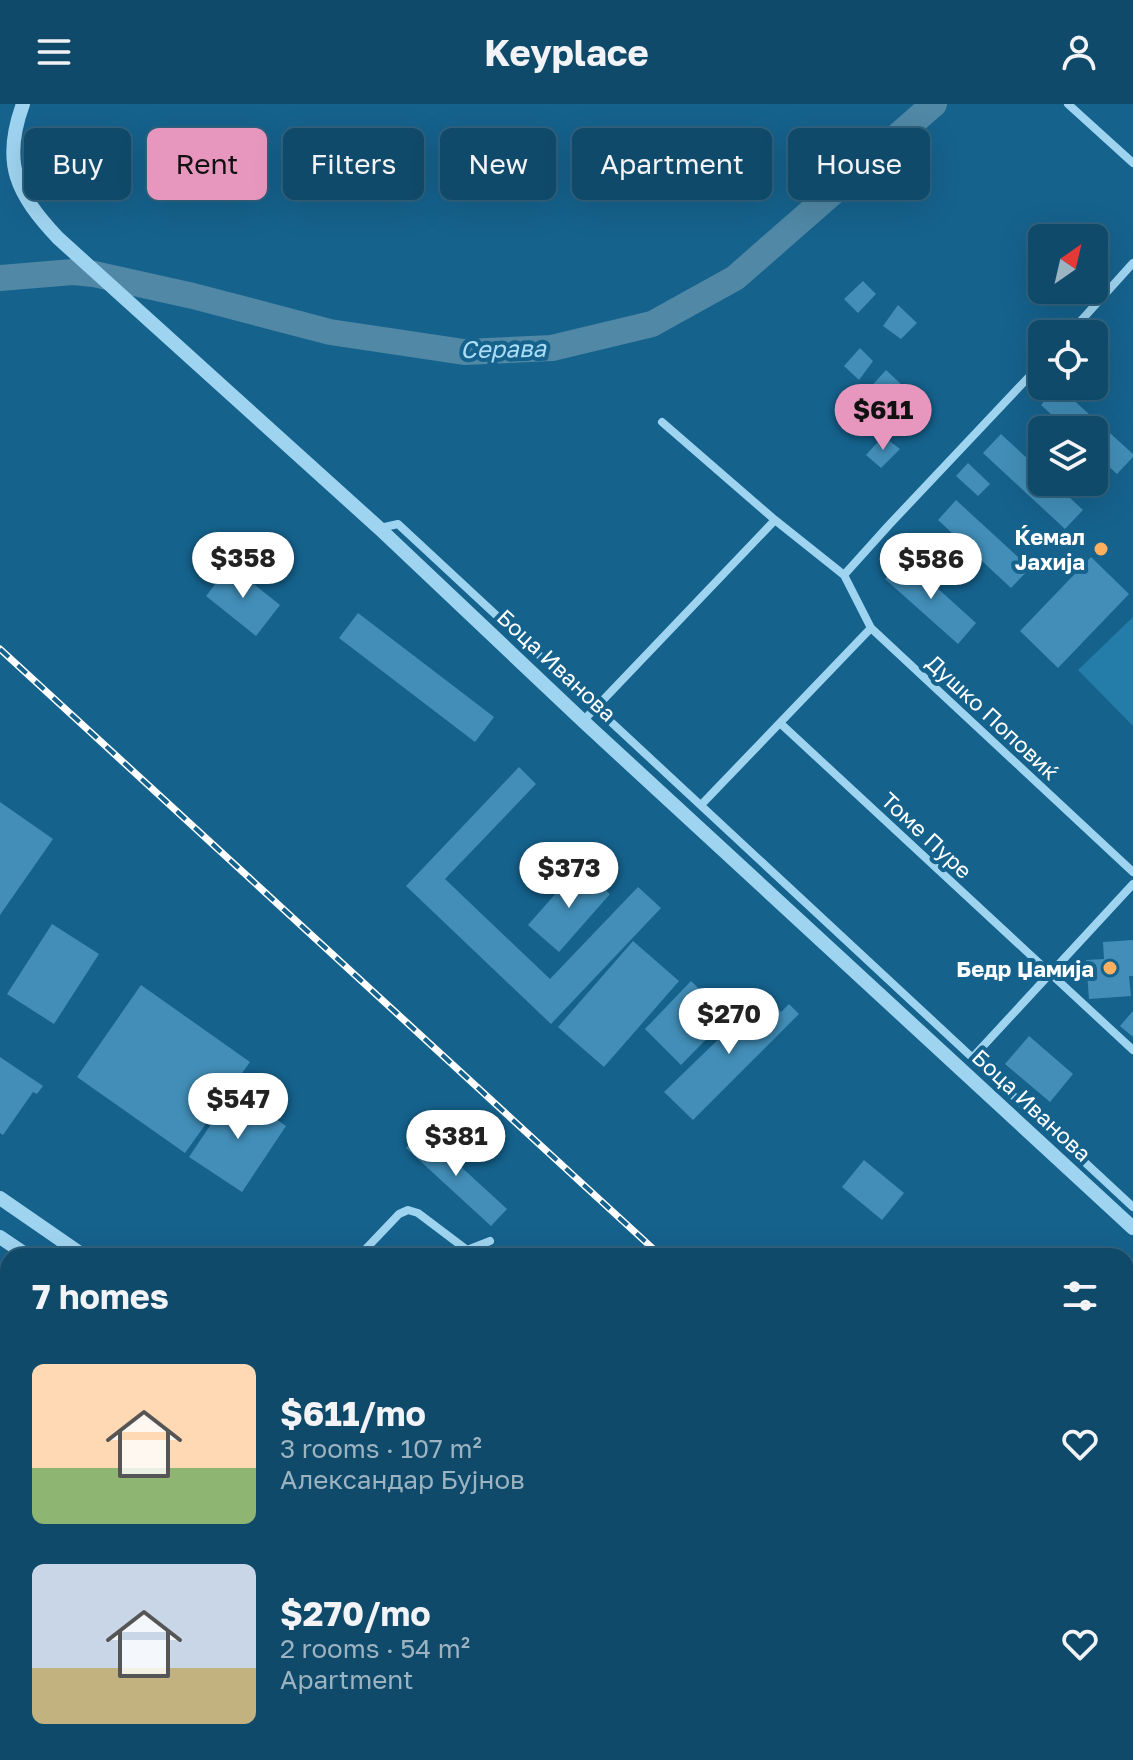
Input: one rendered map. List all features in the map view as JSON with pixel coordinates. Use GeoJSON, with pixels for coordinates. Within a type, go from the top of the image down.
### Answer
{"type":"FeatureCollection","features":[{"type":"Feature","properties":{"kind":"street","name":"Боца Иванова"},"geometry":{"type":"LineString","coordinates":[[23,104],[15,133],[13,159],[16,175],[35,213],[58,238],[379,528],[583,721],[1133,1228]]}},
{"type":"Feature","properties":{"kind":"street"},"geometry":{"type":"LineString","coordinates":[[1068,104],[1133,163]]}},
{"type":"Feature","properties":{"kind":"street"},"geometry":{"type":"LineString","coordinates":[[1082,320],[1133,263]]}},
{"type":"Feature","properties":{"kind":"street"},"geometry":{"type":"LineString","coordinates":[[662,422],[844,575],[1028,378]]}},
{"type":"Feature","properties":{"kind":"street"},"geometry":{"type":"LineString","coordinates":[[583,721],[775,520]]}},
{"type":"Feature","properties":{"kind":"street"},"geometry":{"type":"LineString","coordinates":[[379,528],[398,524],[1133,1207]]}},
{"type":"Feature","properties":{"kind":"street","name":"Душко Поповиќ"},"geometry":{"type":"LineString","coordinates":[[844,575],[871,628],[1133,872]]}},
{"type":"Feature","properties":{"kind":"street"},"geometry":{"type":"LineString","coordinates":[[701,805],[871,628]]}},
{"type":"Feature","properties":{"kind":"street","name":"Томе Пуре"},"geometry":{"type":"LineString","coordinates":[[780,723],[1133,1050]]}},
{"type":"Feature","properties":{"kind":"street"},"geometry":{"type":"LineString","coordinates":[[973,1057],[1133,884]]}},
{"type":"Feature","properties":{"kind":"street"},"geometry":{"type":"LineString","coordinates":[[875,989],[886,976]]}},
{"type":"Feature","properties":{"kind":"street"},"geometry":{"type":"LineString","coordinates":[[0,1198],[72,1248]]}},
{"type":"Feature","properties":{"kind":"street"},"geometry":{"type":"LineString","coordinates":[[367,1248],[399,1214],[408,1210],[418,1213],[464,1248]]}},
{"type":"Feature","properties":{"kind":"street"},"geometry":{"type":"LineString","coordinates":[[472,1248],[490,1241]]}},
{"type":"Feature","properties":{"kind":"shaded area"},"geometry":{"type":"Polygon","coordinates":[[[1133,617],[1133,726],[1078,670],[1133,617]]]}},
{"type":"Feature","properties":{"kind":"building"},"geometry":{"type":"Polygon","coordinates":[[[863,281],[876,294],[858,313],[844,299],[863,281]]]}},
{"type":"Feature","properties":{"kind":"building"},"geometry":{"type":"Polygon","coordinates":[[[898,305],[917,323],[901,339],[883,326],[898,305]]]}},
{"type":"Feature","properties":{"kind":"building"},"geometry":{"type":"Polygon","coordinates":[[[860,348],[873,361],[859,380],[844,366],[860,348]]]}},
{"type":"Feature","properties":{"kind":"building"},"geometry":{"type":"Polygon","coordinates":[[[886,370],[902,385],[880,404],[867,391],[886,370]]]}},
{"type":"Feature","properties":{"kind":"building"},"geometry":{"type":"Polygon","coordinates":[[[1045,400],[1073,400],[1091,416],[1053,416],[1041,405],[1045,400]]]}},
{"type":"Feature","properties":{"kind":"building"},"geometry":{"type":"Polygon","coordinates":[[[1108,431],[1133,454],[1117,474],[1108,466],[1108,431]]]}},
{"type":"Feature","properties":{"kind":"building"},"geometry":{"type":"Polygon","coordinates":[[[1001,434],[1028,459],[1028,495],[983,453],[1001,434]]]}},
{"type":"Feature","properties":{"kind":"building"},"geometry":{"type":"Polygon","coordinates":[[[883,436],[900,449],[881,468],[866,455],[883,436]]]}},
{"type":"Feature","properties":{"kind":"building"},"geometry":{"type":"Polygon","coordinates":[[[968,463],[990,484],[978,496],[956,476],[968,463]]]}},
{"type":"Feature","properties":{"kind":"building"},"geometry":{"type":"Polygon","coordinates":[[[1029,496],[1068,496],[1083,510],[1065,529],[1029,496]]]}},
{"type":"Feature","properties":{"kind":"building"},"geometry":{"type":"Polygon","coordinates":[[[956,500],[1030,568],[1011,588],[938,520],[956,500]]]}},
{"type":"Feature","properties":{"kind":"building"},"geometry":{"type":"Polygon","coordinates":[[[1091,557],[1129,594],[1058,668],[1020,631],[1091,557]]]}},
{"type":"Feature","properties":{"kind":"building"},"geometry":{"type":"Polygon","coordinates":[[[904,558],[976,623],[958,644],[885,579],[904,558]]]}},
{"type":"Feature","properties":{"kind":"building"},"geometry":{"type":"Polygon","coordinates":[[[230,565],[280,605],[256,636],[206,596],[230,565]]]}},
{"type":"Feature","properties":{"kind":"building"},"geometry":{"type":"Polygon","coordinates":[[[358,613],[494,717],[475,742],[339,638],[358,613]]]}},
{"type":"Feature","properties":{"kind":"building"},"geometry":{"type":"Polygon","coordinates":[[[519,767],[536,784],[445,879],[550,979],[638,887],[661,908],[551,1024],[406,886],[519,767]]]}},
{"type":"Feature","properties":{"kind":"building"},"geometry":{"type":"Polygon","coordinates":[[[0,802],[53,839],[0,915],[0,802]]]}},
{"type":"Feature","properties":{"kind":"building"},"geometry":{"type":"Polygon","coordinates":[[[579,867],[610,894],[559,952],[528,925],[579,867]]]}},
{"type":"Feature","properties":{"kind":"building"},"geometry":{"type":"Polygon","coordinates":[[[52,924],[99,954],[54,1024],[7,994],[52,924]]]}},
{"type":"Feature","properties":{"kind":"building","name":"Бедр Џамија"},"geometry":{"type":"Polygon","coordinates":[[[1133,940],[1133,976],[1129,976],[1131,996],[1089,999],[1086,960],[1104,959],[1103,942],[1133,940]]]}},
{"type":"Feature","properties":{"kind":"building"},"geometry":{"type":"Polygon","coordinates":[[[633,941],[679,981],[604,1067],[558,1027],[633,941]]]}},
{"type":"Feature","properties":{"kind":"building"},"geometry":{"type":"Polygon","coordinates":[[[691,981],[728,1017],[681,1065],[645,1029],[691,981]]]}},
{"type":"Feature","properties":{"kind":"building"},"geometry":{"type":"Polygon","coordinates":[[[141,985],[250,1062],[185,1153],[77,1077],[141,985]]]}},
{"type":"Feature","properties":{"kind":"building"},"geometry":{"type":"Polygon","coordinates":[[[764,995],[781,1012],[789,1004],[799,1014],[693,1120],[664,1092],[764,995]]]}},
{"type":"Feature","properties":{"kind":"building"},"geometry":{"type":"Polygon","coordinates":[[[1133,1011],[1133,1037],[1120,1026],[1133,1011]]]}},
{"type":"Feature","properties":{"kind":"building"},"geometry":{"type":"Polygon","coordinates":[[[1029,1036],[1073,1074],[1050,1102],[1005,1064],[1029,1036]]]}},
{"type":"Feature","properties":{"kind":"building"},"geometry":{"type":"Polygon","coordinates":[[[0,1057],[43,1086],[37,1094],[33,1092],[3,1135],[0,1133],[0,1057]]]}},
{"type":"Feature","properties":{"kind":"building"},"geometry":{"type":"Polygon","coordinates":[[[234,1090],[286,1126],[242,1192],[189,1157],[234,1090]]]}},
{"type":"Feature","properties":{"kind":"building"},"geometry":{"type":"Polygon","coordinates":[[[422,1131],[507,1209],[491,1226],[406,1148],[422,1131]]]}},
{"type":"Feature","properties":{"kind":"building"},"geometry":{"type":"Polygon","coordinates":[[[864,1160],[904,1193],[882,1220],[842,1187],[864,1160]]]}},
{"type":"Feature","properties":{"kind":"waterway","name":"Серава"},"geometry":{"type":"LineString","coordinates":[[0,278],[73,272],[94,274],[330,332],[464,352],[552,348],[652,324],[735,278],[934,104]]}},
{"type":"Feature","properties":{"kind":"railway"},"geometry":{"type":"LineString","coordinates":[[0,649],[652,1248]]}},
{"type":"Feature","properties":{"kind":"place","name":"Ќемал Јахија"},"geometry":{"type":"Point","coordinates":[1101,549]}},
{"type":"Feature","properties":{"kind":"place","name":"Бедр Џамија"},"geometry":{"type":"Point","coordinates":[1110,968]}}]}
